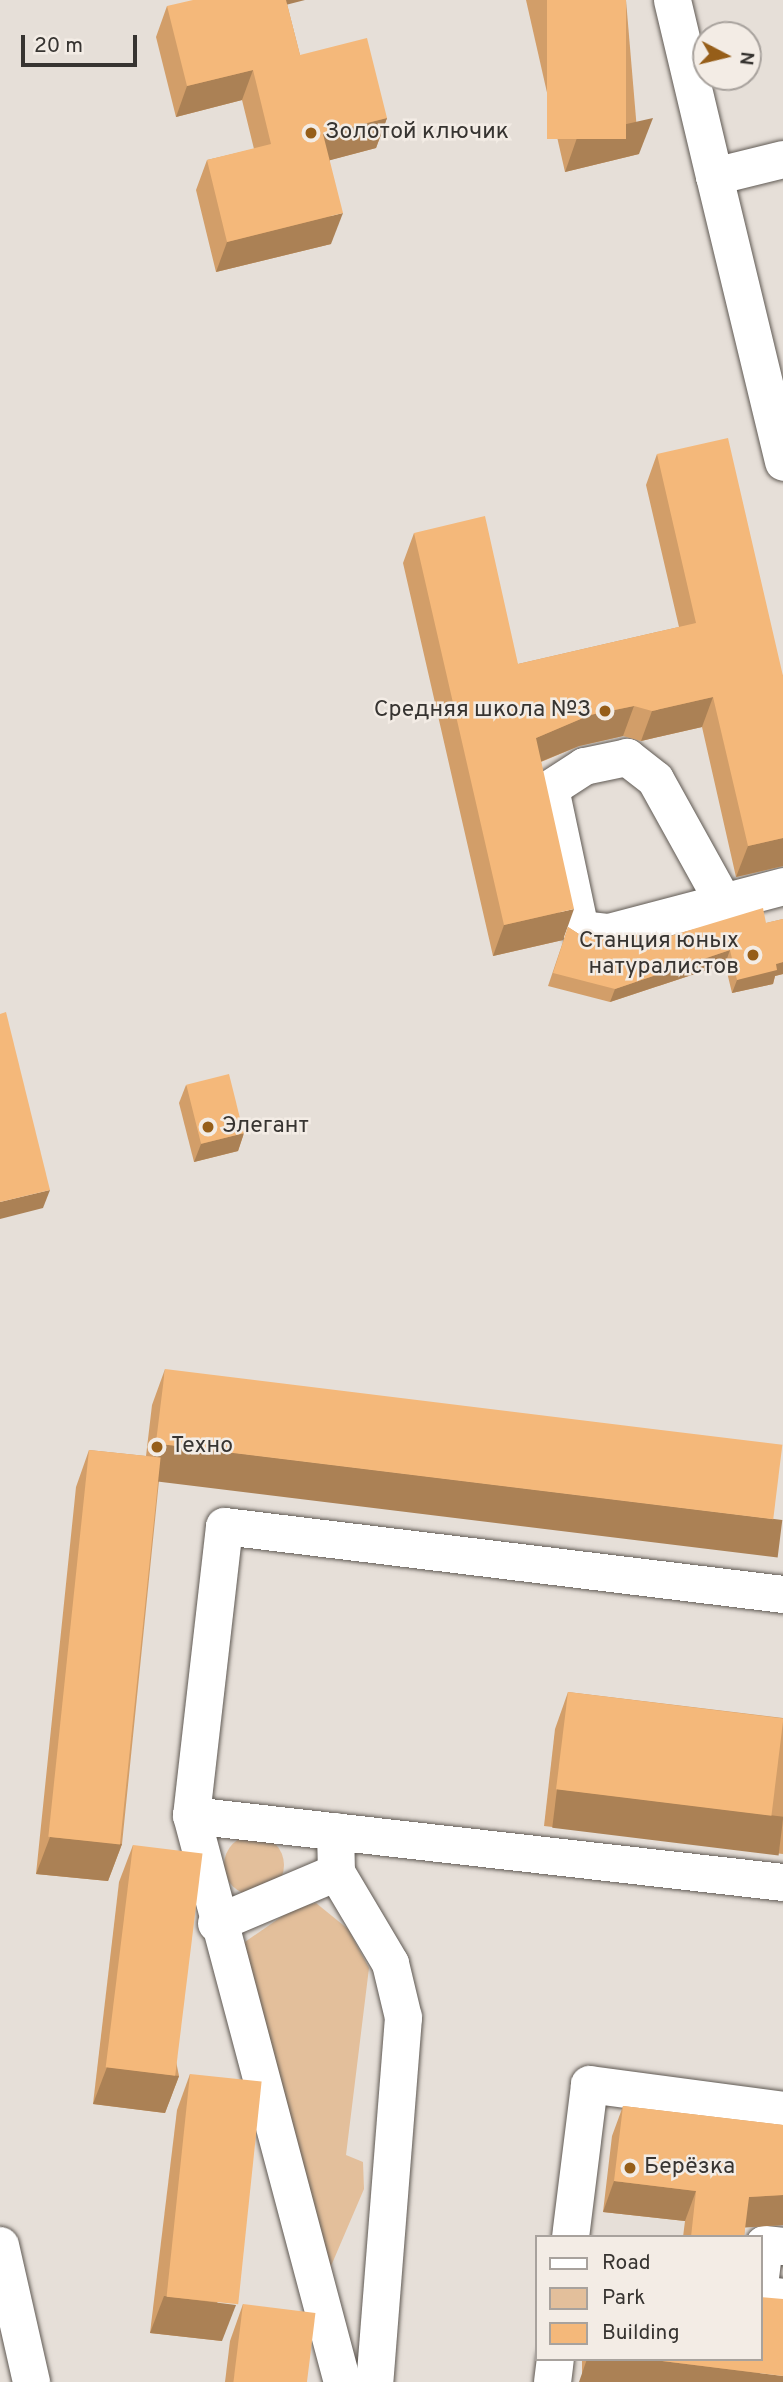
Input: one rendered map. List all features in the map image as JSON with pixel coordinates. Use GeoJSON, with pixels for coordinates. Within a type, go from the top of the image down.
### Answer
{"type":"FeatureCollection","features":[{"type":"Feature","properties":{"kind":"street"},"geometry":{"type":"LineString","coordinates":[[672,0],[783,461]]}},
{"type":"Feature","properties":{"kind":"street"},"geometry":{"type":"LineString","coordinates":[[714,176],[783,159]]}},
{"type":"Feature","properties":{"kind":"street"},"geometry":{"type":"LineString","coordinates":[[722,900],[655,779],[627,757],[584,766],[550,788],[580,929],[609,932],[783,886]]}},
{"type":"Feature","properties":{"kind":"street"},"geometry":{"type":"LineString","coordinates":[[342,2382],[216,1923],[191,1815],[224,1526],[783,1594]]}},
{"type":"Feature","properties":{"kind":"street"},"geometry":{"type":"LineString","coordinates":[[191,1815],[783,1882]]}},
{"type":"Feature","properties":{"kind":"street"},"geometry":{"type":"LineString","coordinates":[[335,1831],[335,1872],[390,1963],[403,2017],[374,2382]]}},
{"type":"Feature","properties":{"kind":"street"},"geometry":{"type":"LineString","coordinates":[[216,1923],[335,1872]]}},
{"type":"Feature","properties":{"kind":"street"},"geometry":{"type":"LineString","coordinates":[[570,2235],[589,2084],[783,2110]]}},
{"type":"Feature","properties":{"kind":"street"},"geometry":{"type":"LineString","coordinates":[[762,2260],[764,2244],[783,2246]]}},
{"type":"Feature","properties":{"kind":"street"},"geometry":{"type":"LineString","coordinates":[[0,2245],[31,2382]]}},
{"type":"Feature","properties":{"kind":"street"},"geometry":{"type":"LineString","coordinates":[[762,2294],[783,2297]]}},
{"type":"Feature","properties":{"kind":"street"},"geometry":{"type":"LineString","coordinates":[[552,2382],[555,2361]]}},
{"type":"Feature","properties":{"kind":"green space"},"geometry":{"type":"Polygon","coordinates":[[[248,1835],[260,1835],[279,1848],[284,1865],[282,1877],[271,1890],[260,1895],[248,1895],[229,1882],[224,1871],[224,1859],[237,1840],[248,1835]]]}},
{"type":"Feature","properties":{"kind":"green space"},"geometry":{"type":"Polygon","coordinates":[[[316,1903],[348,1929],[369,1968],[346,2155],[363,2162],[364,2189],[322,2287],[239,1946],[294,1908],[316,1903]]]}},
{"type":"Feature","properties":{"kind":"building","name":"Золотой ключик"},"geometry":{"type":"Polygon","coordinates":[[[193,0],[286,0],[300,55],[367,38],[387,118],[323,134],[343,213],[227,242],[207,160],[271,144],[253,70],[187,86],[167,6],[193,0]]]}},
{"type":"Feature","properties":{"kind":"building"},"geometry":{"type":"Polygon","coordinates":[[[547,0],[626,0],[626,139],[547,139],[547,0]]]}},
{"type":"Feature","properties":{"kind":"building","name":"Средняя школа №3"},"geometry":{"type":"Polygon","coordinates":[[[728,438],[783,676],[783,838],[748,846],[713,697],[652,711],[634,706],[590,715],[536,738],[574,909],[504,925],[414,533],[485,516],[518,664],[696,623],[657,454],[728,438]]]}},
{"type":"Feature","properties":{"kind":"building"},"geometry":{"type":"Polygon","coordinates":[[[763,908],[766,923],[783,919],[783,962],[776,964],[777,970],[737,980],[730,950],[615,989],[553,973],[568,927],[582,936],[612,940],[644,933],[647,943],[763,908]]]}},
{"type":"Feature","properties":{"kind":"building"},"geometry":{"type":"Polygon","coordinates":[[[6,1012],[50,1190],[0,1202],[0,1014],[6,1012]]]}},
{"type":"Feature","properties":{"kind":"building"},"geometry":{"type":"Polygon","coordinates":[[[229,1074],[244,1133],[201,1144],[186,1085],[229,1074]]]}},
{"type":"Feature","properties":{"kind":"building"},"geometry":{"type":"Polygon","coordinates":[[[165,1369],[782,1445],[773,1519],[156,1443],[165,1369]]]}},
{"type":"Feature","properties":{"kind":"building"},"geometry":{"type":"Polygon","coordinates":[[[89,1450],[161,1458],[120,1844],[48,1837],[89,1450]]]}},
{"type":"Feature","properties":{"kind":"building"},"geometry":{"type":"Polygon","coordinates":[[[568,1692],[783,1718],[771,1816],[556,1789],[568,1692]]]}},
{"type":"Feature","properties":{"kind":"building"},"geometry":{"type":"Polygon","coordinates":[[[133,1845],[202,1854],[175,2076],[106,2067],[133,1845]]]}},
{"type":"Feature","properties":{"kind":"building"},"geometry":{"type":"Polygon","coordinates":[[[190,2074],[262,2082],[238,2304],[167,2297],[190,2074]]]}},
{"type":"Feature","properties":{"kind":"building"},"geometry":{"type":"Polygon","coordinates":[[[623,2106],[783,2125],[783,2195],[749,2197],[744,2235],[691,2235],[696,2191],[614,2181],[623,2106]]]}},
{"type":"Feature","properties":{"kind":"building"},"geometry":{"type":"Polygon","coordinates":[[[762,2297],[783,2299],[783,2376],[662,2361],[762,2361],[762,2297]]]}},
{"type":"Feature","properties":{"kind":"building"},"geometry":{"type":"Polygon","coordinates":[[[243,2304],[315,2313],[307,2382],[233,2382],[243,2304]]]}},
{"type":"Feature","properties":{"kind":"place","name":"Золотой ключик"},"geometry":{"type":"Point","coordinates":[311,133]}},
{"type":"Feature","properties":{"kind":"place","name":"Средняя школа №3"},"geometry":{"type":"Point","coordinates":[605,711]}},
{"type":"Feature","properties":{"kind":"place","name":"Станция юных натуралистов"},"geometry":{"type":"Point","coordinates":[753,955]}},
{"type":"Feature","properties":{"kind":"place","name":"Элегант"},"geometry":{"type":"Point","coordinates":[208,1127]}},
{"type":"Feature","properties":{"kind":"place","name":"Техно"},"geometry":{"type":"Point","coordinates":[157,1447]}},
{"type":"Feature","properties":{"kind":"place","name":"Берёзка"},"geometry":{"type":"Point","coordinates":[630,2168]}}]}
